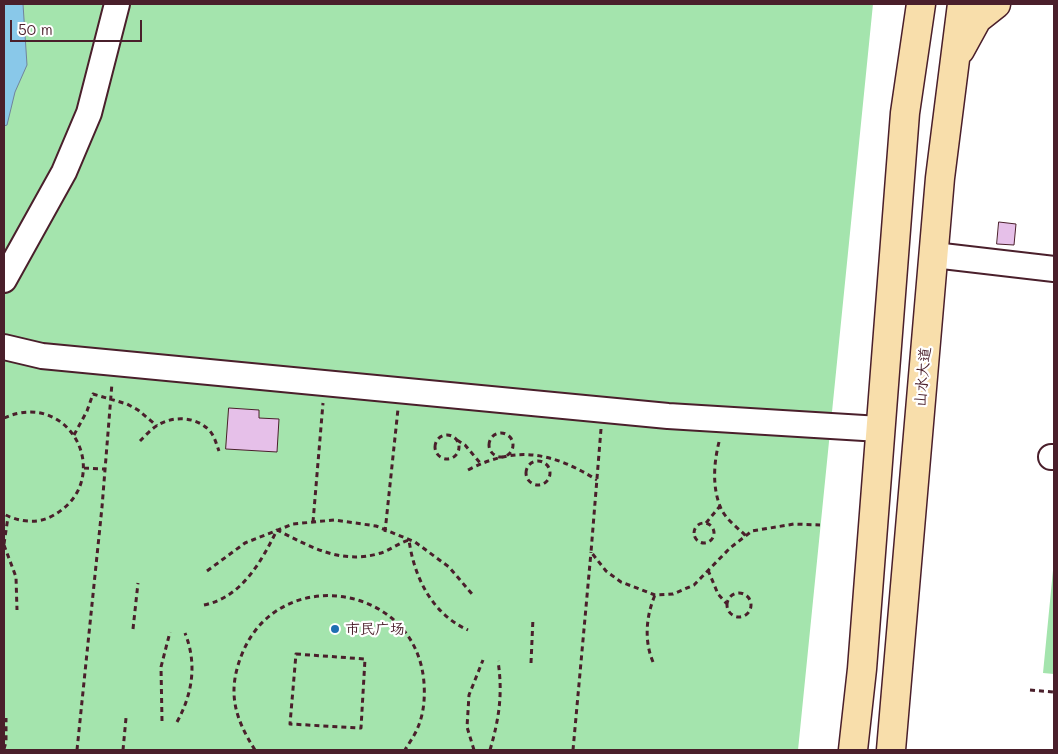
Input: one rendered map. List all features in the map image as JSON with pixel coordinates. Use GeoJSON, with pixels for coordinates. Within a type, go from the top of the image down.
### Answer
{"type":"FeatureCollection","features":[{"type":"Feature","properties":{"kind":"main road"},"geometry":{"type":"LineString","coordinates":[[907,4],[914,56]]}},
{"type":"Feature","properties":{"kind":"main road"},"geometry":{"type":"LineString","coordinates":[[854,750],[862,669],[905,113],[921,4]]}},
{"type":"Feature","properties":{"kind":"main road","name":"山水大道"},"geometry":{"type":"LineString","coordinates":[[891,750],[940,178],[962,4]]}},
{"type":"Feature","properties":{"kind":"main road"},"geometry":{"type":"LineString","coordinates":[[955,60],[977,19],[996,4]]}},
{"type":"Feature","properties":{"kind":"street"},"geometry":{"type":"LineString","coordinates":[[4,260],[24,228],[59,162],[82,111],[108,4]]}},
{"type":"Feature","properties":{"kind":"street"},"geometry":{"type":"LineString","coordinates":[[4,280],[64,172],[89,113],[117,4]]}},
{"type":"Feature","properties":{"kind":"street"},"geometry":{"type":"LineString","coordinates":[[934,255],[1054,269]]}},
{"type":"Feature","properties":{"kind":"street"},"geometry":{"type":"LineString","coordinates":[[4,347],[42,356],[674,417],[880,429]]}},
{"type":"Feature","properties":{"kind":"path"},"geometry":{"type":"LineString","coordinates":[[77,750],[114,363]]}},
{"type":"Feature","properties":{"kind":"path"},"geometry":{"type":"LineString","coordinates":[[313,522],[324,383]]}},
{"type":"Feature","properties":{"kind":"path"},"geometry":{"type":"LineString","coordinates":[[385,531],[400,390]]}},
{"type":"Feature","properties":{"kind":"path"},"geometry":{"type":"LineString","coordinates":[[74,435],[87,411],[93,394],[127,404],[138,410],[157,426]]}},
{"type":"Feature","properties":{"kind":"path"},"geometry":{"type":"LineString","coordinates":[[573,750],[602,410]]}},
{"type":"Feature","properties":{"kind":"path"},"geometry":{"type":"LineString","coordinates":[[4,418],[17,412],[37,412],[62,422],[74,435],[82,450],[84,468],[81,485],[77,493],[73,500],[60,512],[44,519],[26,521],[8,517],[4,514]]}},
{"type":"Feature","properties":{"kind":"path"},"geometry":{"type":"LineString","coordinates":[[140,441],[157,426],[176,418],[183,418],[210,430],[219,451]]}},
{"type":"Feature","properties":{"kind":"path"},"geometry":{"type":"LineString","coordinates":[[497,433],[508,436],[512,442],[511,450],[502,457],[495,455],[490,449],[491,438],[497,433]]}},
{"type":"Feature","properties":{"kind":"path"},"geometry":{"type":"LineString","coordinates":[[456,439],[459,448],[456,455],[445,459],[439,455],[436,448],[438,440],[448,435],[456,439],[465,444],[481,464]]}},
{"type":"Feature","properties":{"kind":"path"},"geometry":{"type":"LineString","coordinates":[[719,442],[715,461],[715,473],[720,506],[729,520],[746,536]]}},
{"type":"Feature","properties":{"kind":"path"},"geometry":{"type":"LineString","coordinates":[[468,470],[502,457],[538,455],[568,463],[597,480]]}},
{"type":"Feature","properties":{"kind":"path"},"geometry":{"type":"LineString","coordinates":[[538,455],[538,461]]}},
{"type":"Feature","properties":{"kind":"path"},"geometry":{"type":"LineString","coordinates":[[538,461],[545,464],[549,474],[546,481],[535,484],[528,480],[526,473],[531,463],[538,461]]}},
{"type":"Feature","properties":{"kind":"path"},"geometry":{"type":"LineString","coordinates":[[84,468],[104,469]]}},
{"type":"Feature","properties":{"kind":"path"},"geometry":{"type":"LineString","coordinates":[[706,523],[712,527],[714,533],[709,542],[703,543],[695,538],[694,531],[697,526],[706,523],[720,506]]}},
{"type":"Feature","properties":{"kind":"path"},"geometry":{"type":"LineString","coordinates":[[8,517],[4,545],[6,556],[16,576],[17,610]]}},
{"type":"Feature","properties":{"kind":"path"},"geometry":{"type":"LineString","coordinates":[[207,571],[245,543],[277,530],[293,524],[334,520],[376,526],[415,542],[449,568],[472,594]]}},
{"type":"Feature","properties":{"kind":"path"},"geometry":{"type":"LineString","coordinates":[[591,552],[606,572],[621,582],[655,596],[673,594],[694,584],[730,548],[752,531],[794,524],[820,526]]}},
{"type":"Feature","properties":{"kind":"path"},"geometry":{"type":"LineString","coordinates":[[277,530],[326,554],[354,557],[381,553],[409,540]]}},
{"type":"Feature","properties":{"kind":"path"},"geometry":{"type":"LineString","coordinates":[[204,605],[232,593],[253,574],[277,530]]}},
{"type":"Feature","properties":{"kind":"path"},"geometry":{"type":"LineString","coordinates":[[409,540],[412,559],[421,583],[436,606],[457,625],[468,630]]}},
{"type":"Feature","properties":{"kind":"path"},"geometry":{"type":"LineString","coordinates":[[708,569],[718,594],[727,604],[732,615],[740,617],[747,614],[751,607],[747,596],[741,593],[730,597],[727,604]]}},
{"type":"Feature","properties":{"kind":"path"},"geometry":{"type":"LineString","coordinates":[[133,629],[138,583]]}},
{"type":"Feature","properties":{"kind":"path"},"geometry":{"type":"LineString","coordinates":[[255,750],[242,730],[234,703],[236,670],[248,640],[269,616],[296,600],[328,594],[360,599],[388,614],[410,638],[423,668],[425,699],[418,727],[404,750]]}},
{"type":"Feature","properties":{"kind":"path"},"geometry":{"type":"LineString","coordinates":[[653,662],[647,636],[648,618],[655,596]]}},
{"type":"Feature","properties":{"kind":"path"},"geometry":{"type":"LineString","coordinates":[[530,663],[533,618]]}},
{"type":"Feature","properties":{"kind":"path"},"geometry":{"type":"LineString","coordinates":[[162,720],[161,667],[170,632]]}},
{"type":"Feature","properties":{"kind":"path"},"geometry":{"type":"LineString","coordinates":[[177,722],[186,706],[193,679],[190,646],[185,633]]}},
{"type":"Feature","properties":{"kind":"path"},"geometry":{"type":"LineString","coordinates":[[296,654],[366,659],[361,728],[290,724],[296,654]]}},
{"type":"Feature","properties":{"kind":"path"},"geometry":{"type":"LineString","coordinates":[[474,750],[467,727],[469,695],[483,660]]}},
{"type":"Feature","properties":{"kind":"path"},"geometry":{"type":"LineString","coordinates":[[490,750],[498,722],[501,680],[498,661]]}},
{"type":"Feature","properties":{"kind":"path"},"geometry":{"type":"LineString","coordinates":[[1030,690],[1054,692]]}},
{"type":"Feature","properties":{"kind":"path"},"geometry":{"type":"LineString","coordinates":[[4,749],[6,742],[6,718]]}},
{"type":"Feature","properties":{"kind":"path"},"geometry":{"type":"LineString","coordinates":[[123,750],[126,718]]}},
{"type":"Feature","properties":{"kind":"green space"},"geometry":{"type":"Polygon","coordinates":[[[4,4],[873,4],[798,750],[4,750],[4,4]]]}},
{"type":"Feature","properties":{"kind":"green space"},"geometry":{"type":"Polygon","coordinates":[[[1054,560],[1054,674],[1043,673],[1054,560]]]}},
{"type":"Feature","properties":{"kind":"water"},"geometry":{"type":"Polygon","coordinates":[[[4,4],[23,4],[27,65],[15,92],[7,125],[4,126],[4,4]]]}},
{"type":"Feature","properties":{"kind":"building"},"geometry":{"type":"Polygon","coordinates":[[[999,222],[1016,224],[1014,245],[997,244],[999,222]]]}},
{"type":"Feature","properties":{"kind":"building"},"geometry":{"type":"Polygon","coordinates":[[[229,408],[259,410],[259,418],[279,419],[277,452],[226,449],[229,408]]]}},
{"type":"Feature","properties":{"kind":"place","name":"市民广场"},"geometry":{"type":"Point","coordinates":[335,629]}}]}
